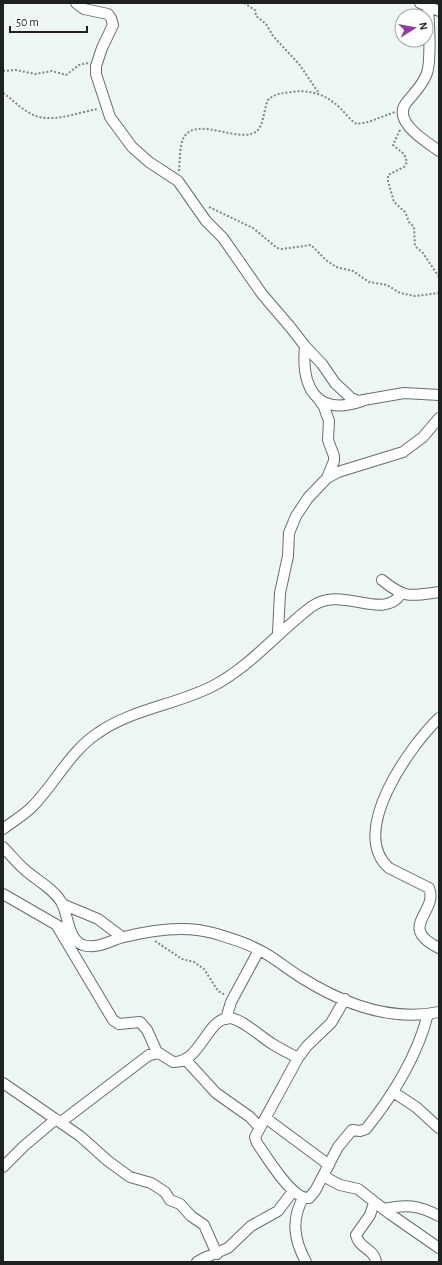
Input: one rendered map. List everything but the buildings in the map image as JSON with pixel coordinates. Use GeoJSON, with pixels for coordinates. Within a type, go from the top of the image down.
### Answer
{"type":"FeatureCollection","features":[{"type":"Feature","properties":{"kind":"street"},"geometry":{"type":"LineString","coordinates":[[76,3],[84,9],[108,14],[112,21],[112,29],[102,48],[96,66],[98,82],[114,124],[132,147],[149,162],[178,181],[204,218],[223,238],[262,294],[322,364],[343,392],[354,400],[362,401]]}},
{"type":"Feature","properties":{"kind":"street"},"geometry":{"type":"LineString","coordinates":[[424,6],[439,11]]}},
{"type":"Feature","properties":{"kind":"street"},"geometry":{"type":"LineString","coordinates":[[424,6],[430,27],[427,72],[418,90],[403,108],[405,120],[411,130],[439,151]]}},
{"type":"Feature","properties":{"kind":"street"},"geometry":{"type":"LineString","coordinates":[[278,633],[280,593],[288,556],[289,533],[296,516],[303,505],[327,478],[334,461],[334,456],[328,440],[329,421],[324,407],[308,387],[304,374],[305,346]]}},
{"type":"Feature","properties":{"kind":"street"},"geometry":{"type":"LineString","coordinates":[[318,398],[339,405],[348,405],[404,393],[439,395]]}},
{"type":"Feature","properties":{"kind":"street"},"geometry":{"type":"LineString","coordinates":[[327,478],[338,472],[403,452],[423,437],[439,418]]}},
{"type":"Feature","properties":{"kind":"street"},"geometry":{"type":"LineString","coordinates":[[382,580],[401,594],[416,595],[439,592]]}},
{"type":"Feature","properties":{"kind":"street"},"geometry":{"type":"LineString","coordinates":[[3,829],[32,807],[84,743],[99,732],[139,714],[178,701],[213,686],[240,670],[278,633],[311,607],[325,599],[343,598],[372,605],[394,602],[401,594]]}},
{"type":"Feature","properties":{"kind":"street"},"geometry":{"type":"LineString","coordinates":[[439,718],[402,765],[378,812],[374,830],[376,848],[388,868],[429,888],[430,898],[421,921],[420,931],[424,939],[439,948]]}},
{"type":"Feature","properties":{"kind":"street"},"geometry":{"type":"LineString","coordinates":[[3,847],[23,868],[44,883],[62,904],[71,932],[78,942],[89,946],[144,933],[172,930],[191,930],[226,937],[259,950],[302,978],[368,1009],[384,1012],[428,1014],[439,1012]]}},
{"type":"Feature","properties":{"kind":"street"},"geometry":{"type":"LineString","coordinates":[[3,894],[57,926],[71,932]]}},
{"type":"Feature","properties":{"kind":"street"},"geometry":{"type":"LineString","coordinates":[[62,904],[98,919],[122,937]]}},
{"type":"Feature","properties":{"kind":"street"},"geometry":{"type":"LineString","coordinates":[[57,926],[113,1020],[119,1024],[140,1022],[147,1030],[157,1052],[173,1062],[185,1059],[198,1047],[216,1024],[226,1019],[236,1020],[282,1050],[298,1058]]}},
{"type":"Feature","properties":{"kind":"street"},"geometry":{"type":"LineString","coordinates":[[226,1019],[233,999],[259,950]]}},
{"type":"Feature","properties":{"kind":"street"},"geometry":{"type":"LineString","coordinates":[[345,999],[331,1023],[307,1046],[298,1058],[256,1138],[256,1141],[293,1191],[303,1198],[309,1198],[312,1196],[344,1139],[352,1130],[360,1131],[366,1129],[393,1092],[415,1054],[422,1038],[428,1014]]}},
{"type":"Feature","properties":{"kind":"street"},"geometry":{"type":"LineString","coordinates":[[3,1167],[24,1146],[58,1120],[149,1055],[157,1052]]}},
{"type":"Feature","properties":{"kind":"street"},"geometry":{"type":"LineString","coordinates":[[185,1059],[216,1094],[250,1117],[260,1128]]}},
{"type":"Feature","properties":{"kind":"street"},"geometry":{"type":"LineString","coordinates":[[3,1083],[58,1120],[130,1177],[151,1183],[164,1191],[170,1200],[180,1204],[191,1216],[202,1223],[217,1254]]}},
{"type":"Feature","properties":{"kind":"street"},"geometry":{"type":"LineString","coordinates":[[393,1092],[416,1107],[439,1128]]}},
{"type":"Feature","properties":{"kind":"street"},"geometry":{"type":"LineString","coordinates":[[267,1119],[329,1165]]}},
{"type":"Feature","properties":{"kind":"street"},"geometry":{"type":"LineString","coordinates":[[323,1176],[346,1188],[355,1188],[439,1248]]}},
{"type":"Feature","properties":{"kind":"street"},"geometry":{"type":"LineString","coordinates":[[198,1262],[208,1256],[217,1254],[234,1244],[257,1222],[278,1211],[293,1191]]}},
{"type":"Feature","properties":{"kind":"street"},"geometry":{"type":"LineString","coordinates":[[303,1198],[295,1216],[295,1228],[298,1245],[306,1262]]}},
{"type":"Feature","properties":{"kind":"street"},"geometry":{"type":"LineString","coordinates":[[374,1203],[370,1215],[356,1235],[359,1243],[373,1253],[376,1262]]}},
{"type":"Feature","properties":{"kind":"street"},"geometry":{"type":"LineString","coordinates":[[383,1209],[397,1206],[417,1206],[439,1216]]}},
{"type":"Feature","properties":{"kind":"path"},"geometry":{"type":"LineString","coordinates":[[244,3],[255,10],[256,16],[266,24],[273,36],[299,64],[319,93],[338,106],[357,124],[368,122],[403,108]]}},
{"type":"Feature","properties":{"kind":"path"},"geometry":{"type":"LineString","coordinates":[[3,72],[16,70],[35,74],[52,71],[62,75],[69,73],[79,64],[88,63],[96,66]]}},
{"type":"Feature","properties":{"kind":"path"},"geometry":{"type":"LineString","coordinates":[[178,181],[183,141],[190,132],[198,130],[242,135],[252,132],[259,128],[265,106],[271,97],[302,90],[319,93]]}},
{"type":"Feature","properties":{"kind":"path"},"geometry":{"type":"LineString","coordinates":[[3,94],[28,113],[38,117],[58,117],[107,108]]}},
{"type":"Feature","properties":{"kind":"path"},"geometry":{"type":"LineString","coordinates":[[405,120],[393,145],[404,154],[406,162],[404,167],[388,175],[388,181],[394,202],[405,212],[408,222],[414,227],[415,246],[423,253],[439,277]]}},
{"type":"Feature","properties":{"kind":"path"},"geometry":{"type":"LineString","coordinates":[[194,202],[211,208],[253,228],[277,248],[282,249],[311,245],[326,260],[336,267],[353,271],[369,282],[387,285],[400,293],[415,296],[439,292]]}},
{"type":"Feature","properties":{"kind":"path"},"geometry":{"type":"LineString","coordinates":[[144,933],[182,959],[194,962],[204,969],[218,990],[233,999]]}}]}
